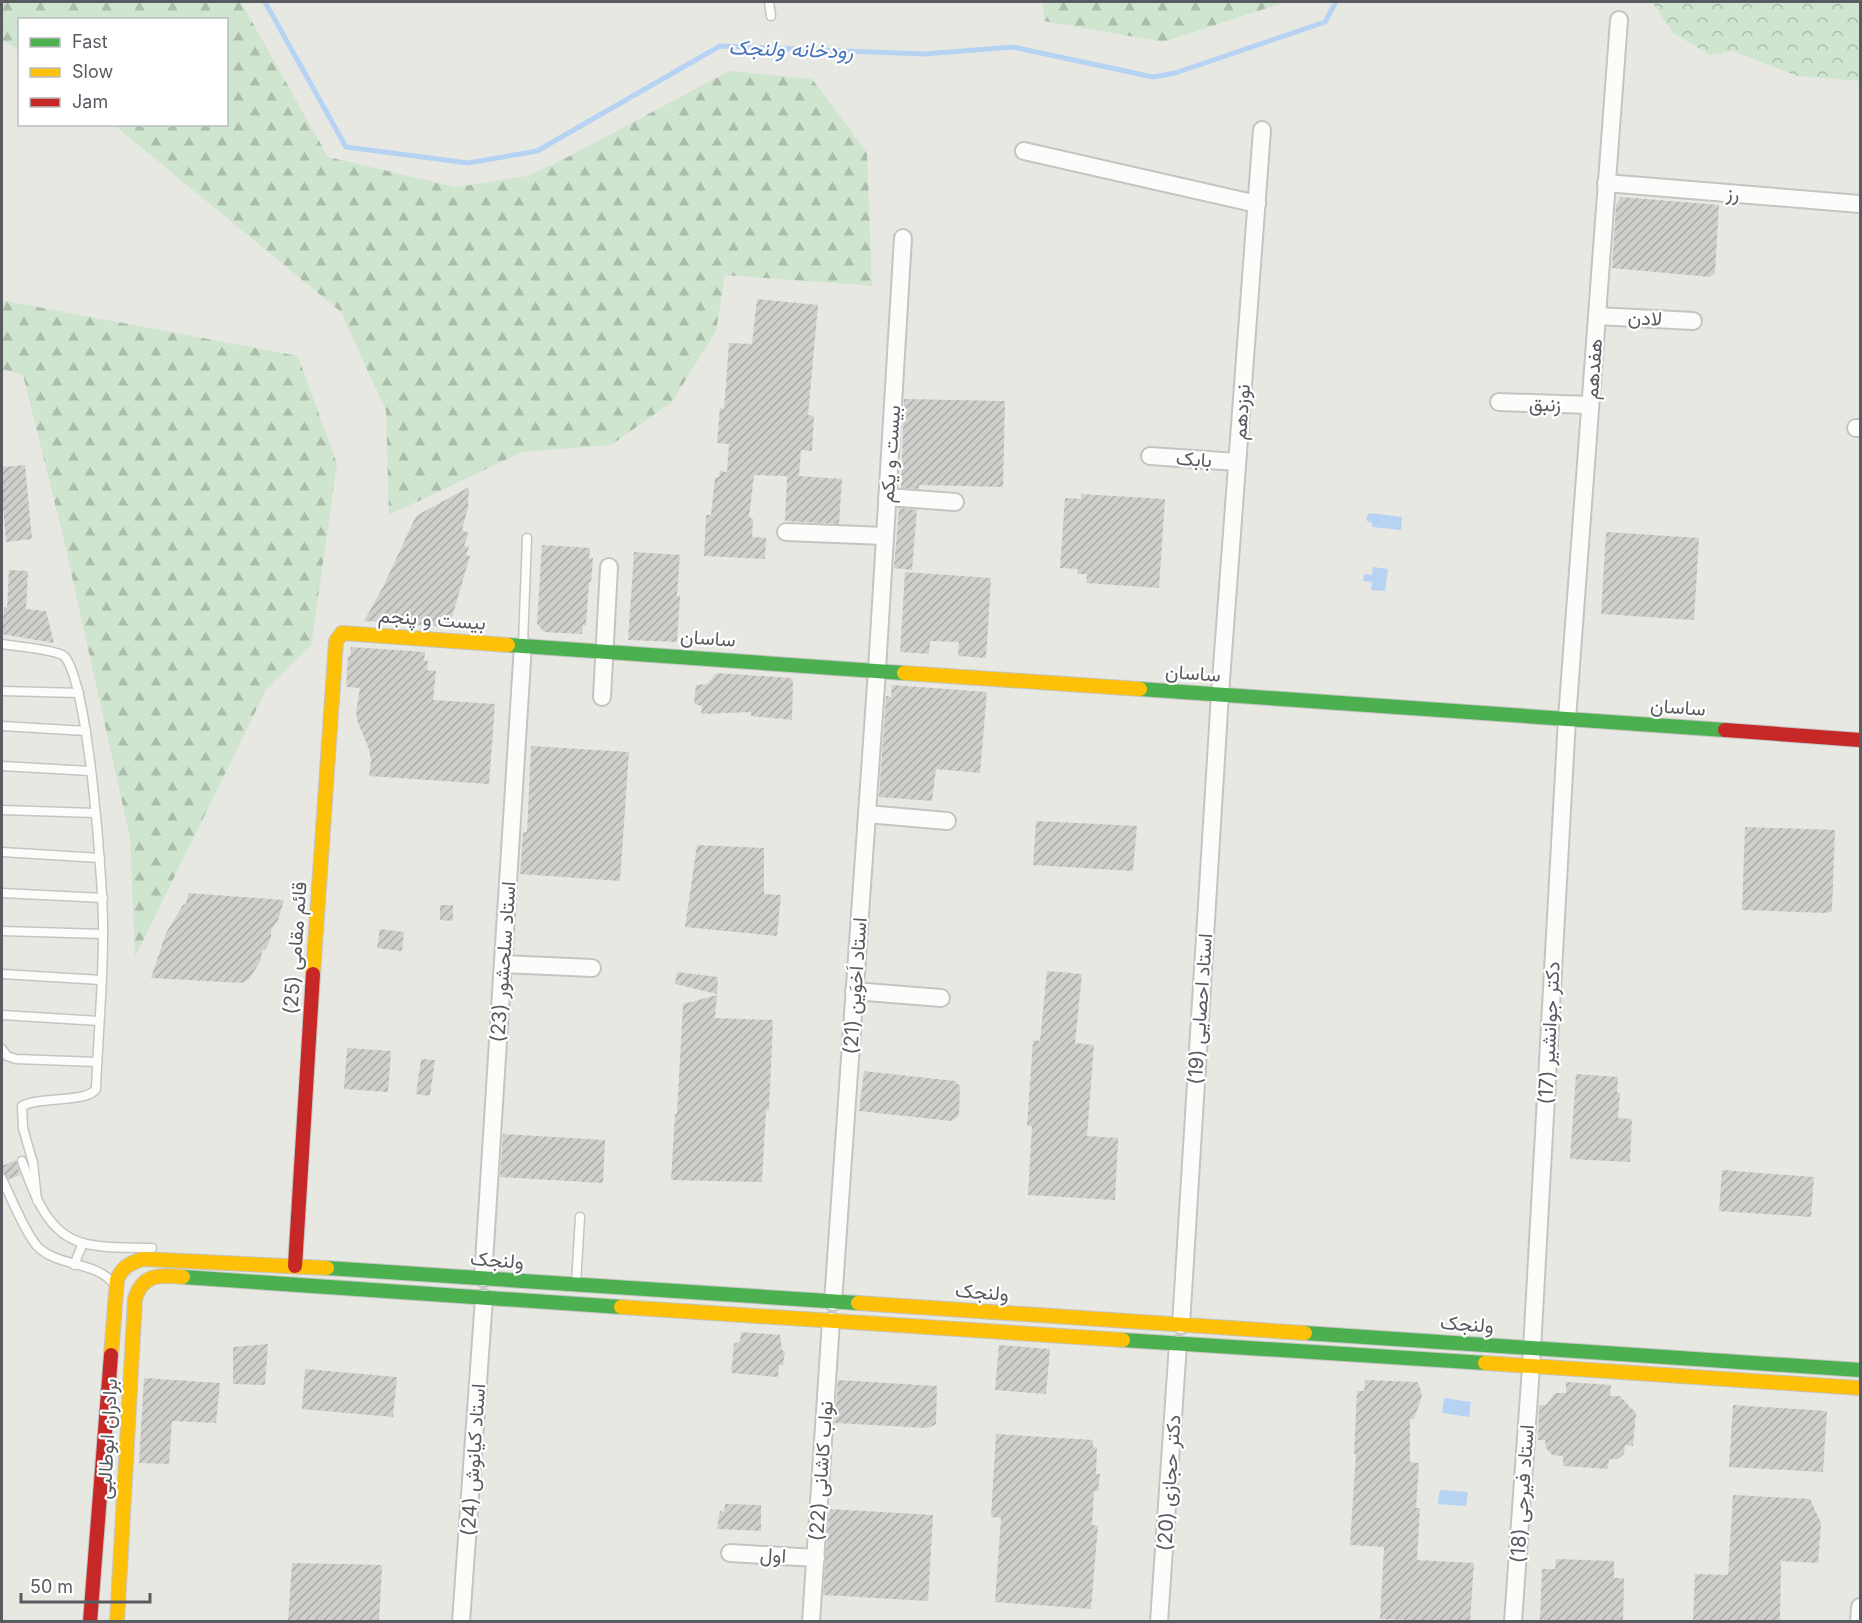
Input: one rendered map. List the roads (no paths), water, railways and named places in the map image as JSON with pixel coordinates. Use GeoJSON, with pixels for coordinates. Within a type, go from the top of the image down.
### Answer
{"type":"FeatureCollection","features":[{"type":"Feature","properties":{"kind":"main road","name":"بیست و پنجم"},"geometry":{"type":"LineString","coordinates":[[339,634],[345,632],[523,645]]}},
{"type":"Feature","properties":{"kind":"main road","name":"قائم مقامی (25)"},"geometry":{"type":"LineString","coordinates":[[289,1265],[336,641],[339,634]]}},
{"type":"Feature","properties":{"kind":"main road","name":"ساسان"},"geometry":{"type":"LineString","coordinates":[[523,645],[1860,740]]}},
{"type":"Feature","properties":{"kind":"main road","name":"ولنجک"},"geometry":{"type":"LineString","coordinates":[[116,1287],[118,1276],[128,1263],[143,1259],[206,1260],[1860,1370]]}},
{"type":"Feature","properties":{"kind":"main road","name":"ولنجک"},"geometry":{"type":"LineString","coordinates":[[162,1275],[1860,1388]]}},
{"type":"Feature","properties":{"kind":"main road","name":"برادران ابوطالبی"},"geometry":{"type":"LineString","coordinates":[[117,1622],[135,1299],[138,1286],[147,1278],[162,1275]]}},
{"type":"Feature","properties":{"kind":"main road","name":"برادران ابوطالبی"},"geometry":{"type":"LineString","coordinates":[[90,1622],[116,1287]]}},
{"type":"Feature","properties":{"kind":"main road"},"geometry":{"type":"LineString","coordinates":[[831,1321],[833,1302]]}},
{"type":"Feature","properties":{"kind":"main road"},"geometry":{"type":"LineString","coordinates":[[1178,1344],[1180,1325]]}},
{"type":"Feature","properties":{"kind":"street","name":"هفدهم"},"geometry":{"type":"LineString","coordinates":[[1567,719],[1619,20]]}},
{"type":"Feature","properties":{"kind":"street","name":"نوزدهم"},"geometry":{"type":"LineString","coordinates":[[1220,694],[1262,130]]}},
{"type":"Feature","properties":{"kind":"street"},"geometry":{"type":"LineString","coordinates":[[1024,151],[1257,204]]}},
{"type":"Feature","properties":{"kind":"street","name":"رز"},"geometry":{"type":"LineString","coordinates":[[1606,183],[1860,204]]}},
{"type":"Feature","properties":{"kind":"street","name":"بیست و یکم"},"geometry":{"type":"LineString","coordinates":[[876,670],[903,238]]}},
{"type":"Feature","properties":{"kind":"street","name":"لادن"},"geometry":{"type":"LineString","coordinates":[[1597,316],[1693,321]]}},
{"type":"Feature","properties":{"kind":"street","name":"زنبق"},"geometry":{"type":"LineString","coordinates":[[1499,402],[1590,405]]}},
{"type":"Feature","properties":{"kind":"street","name":"بابک"},"geometry":{"type":"LineString","coordinates":[[1150,456],[1237,462]]}},
{"type":"Feature","properties":{"kind":"street"},"geometry":{"type":"LineString","coordinates":[[887,497],[955,502]]}},
{"type":"Feature","properties":{"kind":"street"},"geometry":{"type":"LineString","coordinates":[[786,532],[885,536]]}},
{"type":"Feature","properties":{"kind":"street"},"geometry":{"type":"LineString","coordinates":[[602,697],[609,567]]}},
{"type":"Feature","properties":{"kind":"street","name":"استاد سلحشور (23)"},"geometry":{"type":"LineString","coordinates":[[483,1278],[523,645]]}},
{"type":"Feature","properties":{"kind":"street","name":"استاد اَخوَين (21)"},"geometry":{"type":"LineString","coordinates":[[833,1302],[876,670]]}},
{"type":"Feature","properties":{"kind":"street","name":"استاد احصایی (19)"},"geometry":{"type":"LineString","coordinates":[[1180,1325],[1220,694]]}},
{"type":"Feature","properties":{"kind":"street","name":"دکتر جوانشیر (17)"},"geometry":{"type":"LineString","coordinates":[[1531,1367],[1567,719]]}},
{"type":"Feature","properties":{"kind":"street"},"geometry":{"type":"LineString","coordinates":[[867,814],[947,821]]}},
{"type":"Feature","properties":{"kind":"street"},"geometry":{"type":"LineString","coordinates":[[503,964],[592,968]]}},
{"type":"Feature","properties":{"kind":"street"},"geometry":{"type":"LineString","coordinates":[[854,991],[941,998]]}},
{"type":"Feature","properties":{"kind":"street","name":"استاد کیانوش (24)"},"geometry":{"type":"LineString","coordinates":[[461,1622],[484,1298]]}},
{"type":"Feature","properties":{"kind":"street","name":"نواب کاشانی (22)"},"geometry":{"type":"LineString","coordinates":[[811,1622],[831,1321]]}},
{"type":"Feature","properties":{"kind":"street","name":"دکتر حجازی (20)"},"geometry":{"type":"LineString","coordinates":[[1159,1622],[1178,1344]]}},
{"type":"Feature","properties":{"kind":"street","name":"استاد فیرحی (18)"},"geometry":{"type":"LineString","coordinates":[[1513,1622],[1531,1367]]}},
{"type":"Feature","properties":{"kind":"street","name":"اول"},"geometry":{"type":"LineString","coordinates":[[730,1553],[816,1558]]}},
{"type":"Feature","properties":{"kind":"street"},"geometry":{"type":"LineString","coordinates":[[1859,1622],[1860,1606]]}},
{"type":"Feature","properties":{"kind":"lane"},"geometry":{"type":"LineString","coordinates":[[769,2],[771,16]]}},
{"type":"Feature","properties":{"kind":"lane"},"geometry":{"type":"LineString","coordinates":[[523,645],[527,538]]}},
{"type":"Feature","properties":{"kind":"lane"},"geometry":{"type":"LineString","coordinates":[[2,644],[63,655],[79,693],[86,731],[103,898],[96,1089],[93,1094],[84,1097],[31,1101],[22,1106],[23,1128],[33,1163],[37,1200]]}},
{"type":"Feature","properties":{"kind":"lane"},"geometry":{"type":"LineString","coordinates":[[2,691],[79,693]]}},
{"type":"Feature","properties":{"kind":"lane"},"geometry":{"type":"LineString","coordinates":[[2,726],[86,731]]}},
{"type":"Feature","properties":{"kind":"lane"},"geometry":{"type":"LineString","coordinates":[[2,766],[90,771]]}},
{"type":"Feature","properties":{"kind":"lane"},"geometry":{"type":"LineString","coordinates":[[2,810],[95,813]]}},
{"type":"Feature","properties":{"kind":"lane"},"geometry":{"type":"LineString","coordinates":[[2,852],[100,858]]}},
{"type":"Feature","properties":{"kind":"lane"},"geometry":{"type":"LineString","coordinates":[[2,893],[103,898]]}},
{"type":"Feature","properties":{"kind":"lane"},"geometry":{"type":"LineString","coordinates":[[2,931],[103,934]]}},
{"type":"Feature","properties":{"kind":"lane"},"geometry":{"type":"LineString","coordinates":[[2,974],[101,980]]}},
{"type":"Feature","properties":{"kind":"lane"},"geometry":{"type":"LineString","coordinates":[[2,1015],[99,1021]]}},
{"type":"Feature","properties":{"kind":"lane"},"geometry":{"type":"LineString","coordinates":[[2,1049],[7,1056],[16,1059],[97,1062]]}},
{"type":"Feature","properties":{"kind":"lane"},"geometry":{"type":"LineString","coordinates":[[22,1161],[37,1200],[54,1225],[69,1238],[83,1243],[160,1249]]}},
{"type":"Feature","properties":{"kind":"lane"},"geometry":{"type":"LineString","coordinates":[[2,1179],[38,1247],[56,1258],[106,1275],[116,1287]]}},
{"type":"Feature","properties":{"kind":"lane"},"geometry":{"type":"LineString","coordinates":[[576,1285],[580,1216]]}},
{"type":"Feature","properties":{"kind":"lane"},"geometry":{"type":"LineString","coordinates":[[74,1265],[83,1243]]}},
{"type":"Feature","properties":{"kind":"lane"},"geometry":{"type":"LineString","coordinates":[[272,1255],[289,1265]]}},
{"type":"Feature","properties":{"kind":"water"},"geometry":{"type":"Polygon","coordinates":[[[1369,513],[1402,517],[1401,530],[1372,527],[1372,523],[1366,518],[1369,513]]]}},
{"type":"Feature","properties":{"kind":"water"},"geometry":{"type":"Polygon","coordinates":[[[1373,567],[1388,569],[1385,591],[1371,590],[1372,582],[1363,581],[1364,574],[1372,575],[1373,567]]]}},
{"type":"Feature","properties":{"kind":"water"},"geometry":{"type":"Polygon","coordinates":[[[1444,1398],[1471,1402],[1469,1417],[1442,1413],[1444,1398]]]}},
{"type":"Feature","properties":{"kind":"water"},"geometry":{"type":"Polygon","coordinates":[[[1441,1490],[1468,1492],[1466,1506],[1438,1504],[1441,1490]]]}},
{"type":"Feature","properties":{"kind":"waterway","name":"رودخانه ولنجک"},"geometry":{"type":"LineString","coordinates":[[265,2],[346,147],[468,163],[537,151],[720,46],[924,54],[1013,47],[1153,77],[1175,73],[1325,22],[1336,2]]}}]}
